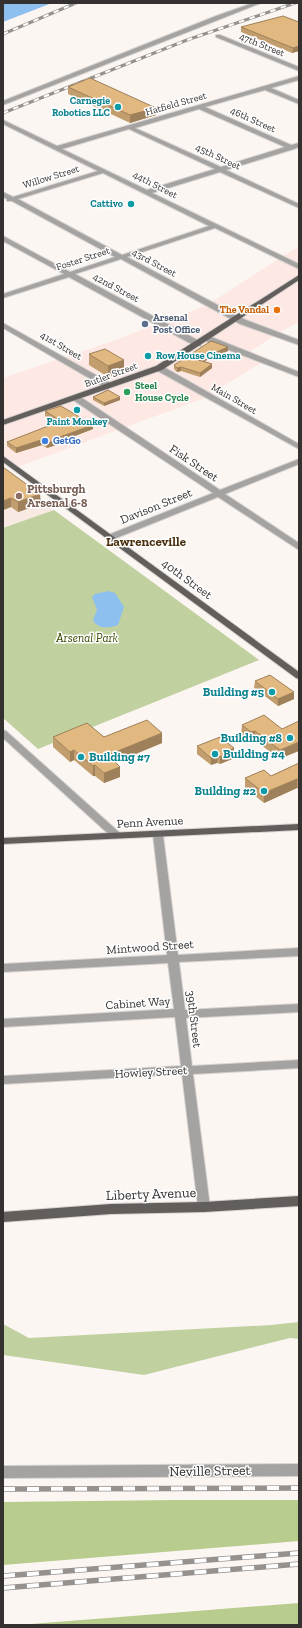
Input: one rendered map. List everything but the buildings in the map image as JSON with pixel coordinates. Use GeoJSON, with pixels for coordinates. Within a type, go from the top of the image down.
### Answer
{"type":"FeatureCollection","features":[{"type":"Feature","properties":{"kind":"main road","name":"Butler Street"},"geometry":{"type":"LineString","coordinates":[[3,423],[160,368],[299,277]]}},
{"type":"Feature","properties":{"kind":"main road","name":"40th Street"},"geometry":{"type":"LineString","coordinates":[[3,458],[299,676]]}},
{"type":"Feature","properties":{"kind":"main road","name":"Penn Avenue"},"geometry":{"type":"LineString","coordinates":[[3,841],[158,835],[299,827]]}},
{"type":"Feature","properties":{"kind":"main road","name":"Liberty Avenue"},"geometry":{"type":"LineString","coordinates":[[3,1217],[111,1209],[204,1207],[299,1201]]}},
{"type":"Feature","properties":{"kind":"street"},"geometry":{"type":"LineString","coordinates":[[3,103],[218,17],[258,3]]}},
{"type":"Feature","properties":{"kind":"street","name":"47th Street"},"geometry":{"type":"LineString","coordinates":[[218,36],[299,69]]}},
{"type":"Feature","properties":{"kind":"street","name":"Hatfield Street"},"geometry":{"type":"LineString","coordinates":[[58,148],[299,78]]}},
{"type":"Feature","properties":{"kind":"street"},"geometry":{"type":"LineString","coordinates":[[266,88],[299,102]]}},
{"type":"Feature","properties":{"kind":"street","name":"46th Street"},"geometry":{"type":"LineString","coordinates":[[199,107],[299,151]]}},
{"type":"Feature","properties":{"kind":"street","name":"44th Street"},"geometry":{"type":"LineString","coordinates":[[3,122],[299,267]]}},
{"type":"Feature","properties":{"kind":"street","name":"45th Street"},"geometry":{"type":"LineString","coordinates":[[129,127],[299,206]]}},
{"type":"Feature","properties":{"kind":"street"},"geometry":{"type":"LineString","coordinates":[[147,192],[299,145]]}},
{"type":"Feature","properties":{"kind":"street","name":"Willow Street"},"geometry":{"type":"LineString","coordinates":[[3,201],[104,171]]}},
{"type":"Feature","properties":{"kind":"street","name":"43rd Street"},"geometry":{"type":"LineString","coordinates":[[3,194],[237,318],[299,343]]}},
{"type":"Feature","properties":{"kind":"street","name":"Foster Street"},"geometry":{"type":"LineString","coordinates":[[3,296],[215,226]]}},
{"type":"Feature","properties":{"kind":"street","name":"42nd Street"},"geometry":{"type":"LineString","coordinates":[[3,238],[198,344]]}},
{"type":"Feature","properties":{"kind":"street","name":"41st Street"},"geometry":{"type":"LineString","coordinates":[[3,325],[109,386]]}},
{"type":"Feature","properties":{"kind":"street"},"geometry":{"type":"LineString","coordinates":[[206,338],[299,375]]}},
{"type":"Feature","properties":{"kind":"street","name":"Main Street"},"geometry":{"type":"LineString","coordinates":[[160,368],[299,447]]}},
{"type":"Feature","properties":{"kind":"street","name":"Fisk Street"},"geometry":{"type":"LineString","coordinates":[[76,398],[299,547]]}},
{"type":"Feature","properties":{"kind":"street","name":"Davison Street"},"geometry":{"type":"LineString","coordinates":[[111,537],[299,461]]}},
{"type":"Feature","properties":{"kind":"street"},"geometry":{"type":"LineString","coordinates":[[3,733],[117,836]]}},
{"type":"Feature","properties":{"kind":"street","name":"39th Street"},"geometry":{"type":"LineString","coordinates":[[158,835],[204,1207]]}},
{"type":"Feature","properties":{"kind":"street","name":"Mintwood Street"},"geometry":{"type":"LineString","coordinates":[[3,968],[299,952]]}},
{"type":"Feature","properties":{"kind":"street","name":"Cabinet Way"},"geometry":{"type":"LineString","coordinates":[[3,1023],[299,1008]]}},
{"type":"Feature","properties":{"kind":"street","name":"Howley Street"},"geometry":{"type":"LineString","coordinates":[[3,1080],[299,1064]]}},
{"type":"Feature","properties":{"kind":"street","name":"Neville Street"},"geometry":{"type":"LineString","coordinates":[[3,1472],[299,1470]]}},
{"type":"Feature","properties":{"kind":"shaded area"},"geometry":{"type":"Polygon","coordinates":[[[299,246],[299,322],[277,334],[245,355],[261,363],[202,399],[15,468],[3,458],[3,378],[110,342],[207,305],[299,246]]]}},
{"type":"Feature","properties":{"kind":"shaded area"},"geometry":{"type":"Polygon","coordinates":[[[3,471],[22,486],[54,510],[3,528],[3,471]]]}},
{"type":"Feature","properties":{"kind":"green space","name":"Arsenal Park"},"geometry":{"type":"Polygon","coordinates":[[[54,510],[259,660],[38,749],[3,718],[3,528],[54,510]]]}},
{"type":"Feature","properties":{"kind":"green space"},"geometry":{"type":"Polygon","coordinates":[[[299,1322],[299,1339],[290,1338],[144,1375],[3,1355],[3,1324],[29,1338],[271,1325],[299,1322]]]}},
{"type":"Feature","properties":{"kind":"green space"},"geometry":{"type":"Polygon","coordinates":[[[299,1500],[299,1541],[3,1565],[3,1502],[299,1500]]]}},
{"type":"Feature","properties":{"kind":"green space"},"geometry":{"type":"Polygon","coordinates":[[[299,1603],[299,1625],[18,1625],[299,1603]]]}},
{"type":"Feature","properties":{"kind":"water"},"geometry":{"type":"Polygon","coordinates":[[[3,3],[52,3],[3,22],[3,3]]]}},
{"type":"Feature","properties":{"kind":"water"},"geometry":{"type":"Polygon","coordinates":[[[108,591],[115,593],[124,607],[118,625],[101,627],[93,620],[97,610],[92,597],[95,594],[108,591]]]}},
{"type":"Feature","properties":{"kind":"railway"},"geometry":{"type":"LineString","coordinates":[[3,34],[76,3]]}},
{"type":"Feature","properties":{"kind":"railway"},"geometry":{"type":"LineString","coordinates":[[3,113],[187,40],[295,3]]}},
{"type":"Feature","properties":{"kind":"railway"},"geometry":{"type":"LineString","coordinates":[[3,1489],[299,1488]]}},
{"type":"Feature","properties":{"kind":"railway"},"geometry":{"type":"LineString","coordinates":[[3,1576],[299,1553]]}},
{"type":"Feature","properties":{"kind":"railway"},"geometry":{"type":"LineString","coordinates":[[3,1588],[299,1564]]}},
{"type":"Feature","properties":{"kind":"place","name":"Carnegie Robotics LLC"},"geometry":{"type":"Point","coordinates":[118,107]}},
{"type":"Feature","properties":{"kind":"place","name":"Cattivo"},"geometry":{"type":"Point","coordinates":[131,204]}},
{"type":"Feature","properties":{"kind":"place","name":"The Vandal"},"geometry":{"type":"Point","coordinates":[277,310]}},
{"type":"Feature","properties":{"kind":"place","name":"Arsenal Post Office"},"geometry":{"type":"Point","coordinates":[145,324]}},
{"type":"Feature","properties":{"kind":"place","name":"Row House Cinema"},"geometry":{"type":"Point","coordinates":[148,356]}},
{"type":"Feature","properties":{"kind":"place","name":"Steel House Cycle"},"geometry":{"type":"Point","coordinates":[127,392]}},
{"type":"Feature","properties":{"kind":"place","name":"Paint Monkey"},"geometry":{"type":"Point","coordinates":[77,410]}},
{"type":"Feature","properties":{"kind":"place","name":"GetGo"},"geometry":{"type":"Point","coordinates":[45,441]}},
{"type":"Feature","properties":{"kind":"place","name":"Pittsburgh Arsenal 6-8"},"geometry":{"type":"Point","coordinates":[19,496]}},
{"type":"Feature","properties":{"kind":"place","name":"Building #5"},"geometry":{"type":"Point","coordinates":[272,692]}},
{"type":"Feature","properties":{"kind":"place","name":"Building #8"},"geometry":{"type":"Point","coordinates":[290,738]}},
{"type":"Feature","properties":{"kind":"place","name":"Building #4"},"geometry":{"type":"Point","coordinates":[215,754]}},
{"type":"Feature","properties":{"kind":"place","name":"Building #7"},"geometry":{"type":"Point","coordinates":[81,757]}},
{"type":"Feature","properties":{"kind":"place","name":"Building #2"},"geometry":{"type":"Point","coordinates":[264,791]}},
{"type":"Feature","properties":{"kind":"district","name":"Lawrenceville"},"geometry":{"type":"Point","coordinates":[146,541]}}]}
